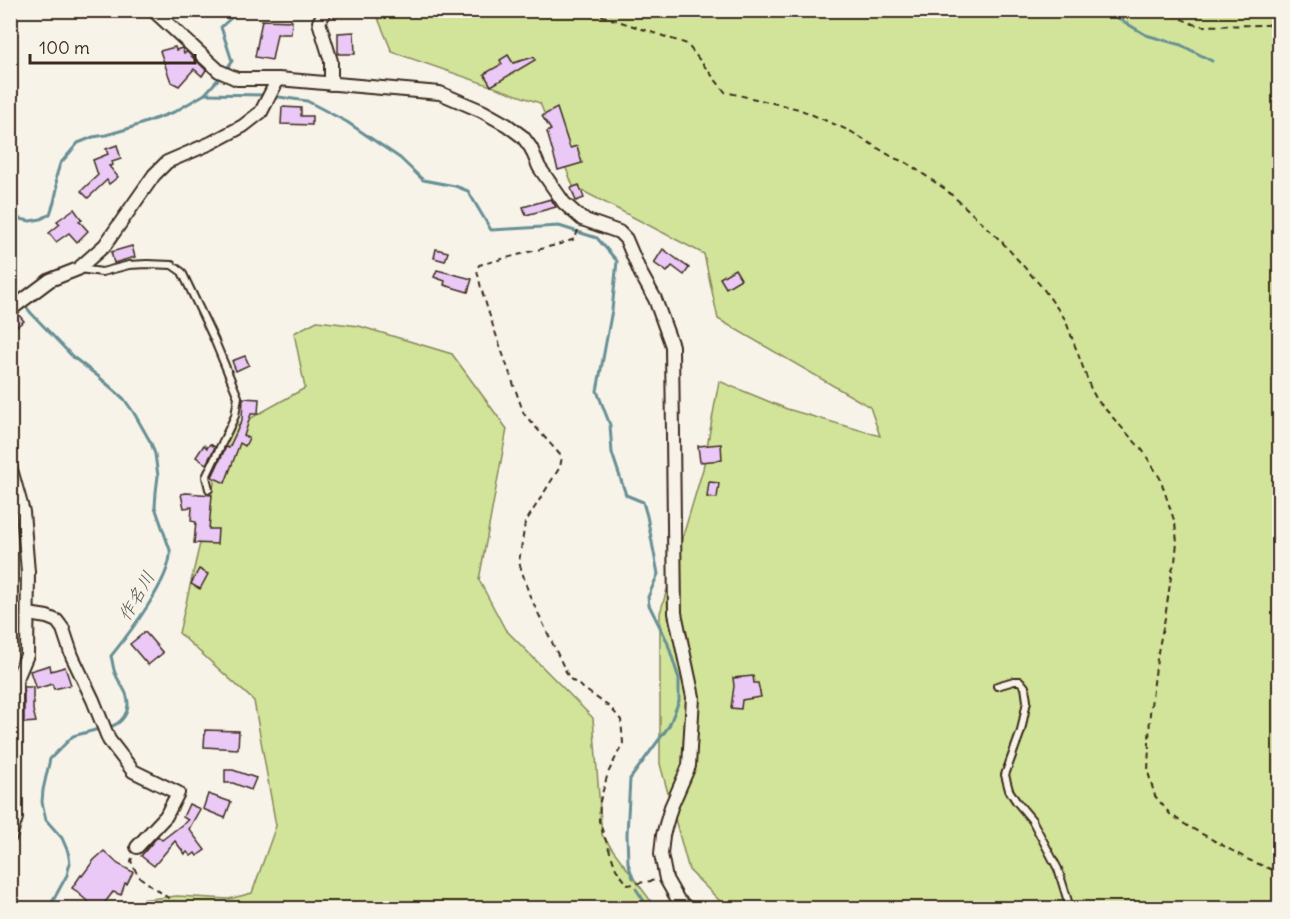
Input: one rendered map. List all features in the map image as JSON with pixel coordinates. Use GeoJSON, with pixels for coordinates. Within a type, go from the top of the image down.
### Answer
{"type":"FeatureCollection","features":[{"type":"Feature","properties":{"kind":"street"},"geometry":{"type":"LineString","coordinates":[[153,10],[219,71],[237,78],[273,89],[331,84],[440,93],[482,111],[523,137],[531,148],[539,167],[564,203],[582,219],[619,232],[626,239],[655,299],[672,346],[675,613],[693,697],[689,766],[670,807],[661,854],[666,879],[678,900],[687,909]]}},
{"type":"Feature","properties":{"kind":"street"},"geometry":{"type":"LineString","coordinates":[[326,10],[319,22],[331,61],[331,84]]}},
{"type":"Feature","properties":{"kind":"street"},"geometry":{"type":"LineString","coordinates":[[18,304],[50,280],[78,268],[105,245],[154,175],[167,162],[249,123],[261,112],[273,89]]}},
{"type":"Feature","properties":{"kind":"street"},"geometry":{"type":"LineString","coordinates":[[10,465],[23,512],[27,547],[28,614],[27,655],[16,681],[16,818],[10,837]]}},
{"type":"Feature","properties":{"kind":"street"},"geometry":{"type":"LineString","coordinates":[[28,614],[57,621],[63,629],[72,656],[109,740],[134,771],[178,793],[166,816],[137,847]]}},
{"type":"Feature","properties":{"kind":"lane"},"geometry":{"type":"LineString","coordinates":[[78,268],[102,272],[129,265],[147,264],[172,266],[182,272],[214,339],[238,398],[235,416],[206,477],[209,489]]}},
{"type":"Feature","properties":{"kind":"lane"},"geometry":{"type":"LineString","coordinates":[[997,686],[1020,681],[1025,687],[1027,701],[1021,731],[1005,775],[1009,790],[1032,820],[1058,869],[1070,909]]}},
{"type":"Feature","properties":{"kind":"path"},"geometry":{"type":"LineString","coordinates":[[592,10],[603,16],[687,44],[725,92],[799,109],[850,131],[894,158],[907,163],[945,189],[962,204],[1002,242],[1042,286],[1065,319],[1090,389],[1097,400],[1143,451],[1160,478],[1175,523],[1177,542],[1175,562],[1150,713],[1148,772],[1155,796],[1170,814],[1186,825],[1249,860],[1280,873]]}},
{"type":"Feature","properties":{"kind":"path"},"geometry":{"type":"LineString","coordinates":[[956,10],[966,16],[980,10]]}},
{"type":"Feature","properties":{"kind":"path"},"geometry":{"type":"LineString","coordinates":[[1162,10],[1203,26],[1266,25],[1280,22]]}},
{"type":"Feature","properties":{"kind":"path"},"geometry":{"type":"LineString","coordinates":[[582,219],[575,239],[479,265],[477,270],[493,326],[524,414],[562,457],[560,467],[525,524],[519,562],[530,594],[569,678],[610,708],[621,720],[623,743],[608,773],[600,801],[599,821],[616,869],[628,885],[666,879]]}},
{"type":"Feature","properties":{"kind":"path"},"geometry":{"type":"LineString","coordinates":[[137,847],[131,861],[138,876],[178,905],[180,909]]}},
{"type":"Feature","properties":{"kind":"green space"},"geometry":{"type":"Polygon","coordinates":[[[375,11],[1279,11],[1279,908],[727,908],[689,870],[660,764],[660,613],[703,469],[719,381],[787,409],[880,436],[870,407],[718,319],[704,254],[573,186],[540,103],[392,52],[375,11]]]}},
{"type":"Feature","properties":{"kind":"green space"},"geometry":{"type":"Polygon","coordinates":[[[317,321],[359,326],[452,354],[507,429],[479,580],[505,629],[593,718],[602,835],[656,908],[113,908],[131,901],[177,896],[229,899],[252,893],[276,826],[254,701],[179,633],[226,432],[305,388],[294,333],[317,321]]]}},
{"type":"Feature","properties":{"kind":"building"},"geometry":{"type":"Polygon","coordinates":[[[262,20],[292,21],[291,34],[277,34],[272,60],[255,57],[262,20]]]}},
{"type":"Feature","properties":{"kind":"building"},"geometry":{"type":"Polygon","coordinates":[[[354,32],[355,54],[338,54],[338,33],[354,32]]]}},
{"type":"Feature","properties":{"kind":"building"},"geometry":{"type":"Polygon","coordinates":[[[175,47],[176,50],[182,48],[184,53],[187,52],[206,70],[202,76],[194,69],[179,86],[171,82],[160,51],[175,47]]]}},
{"type":"Feature","properties":{"kind":"building"},"geometry":{"type":"Polygon","coordinates":[[[508,55],[513,63],[534,57],[535,60],[491,86],[484,74],[502,64],[500,60],[508,55]]]}},
{"type":"Feature","properties":{"kind":"building"},"geometry":{"type":"Polygon","coordinates":[[[282,107],[301,108],[301,116],[312,116],[312,125],[281,124],[282,107]]]}},
{"type":"Feature","properties":{"kind":"building"},"geometry":{"type":"Polygon","coordinates":[[[557,108],[570,148],[577,146],[582,163],[558,170],[547,132],[551,130],[542,116],[557,108]]]}},
{"type":"Feature","properties":{"kind":"building"},"geometry":{"type":"Polygon","coordinates":[[[117,145],[121,159],[112,162],[113,165],[109,166],[118,177],[109,184],[107,180],[88,198],[81,191],[98,175],[93,160],[108,154],[106,149],[117,145]]]}},
{"type":"Feature","properties":{"kind":"building"},"geometry":{"type":"Polygon","coordinates":[[[579,185],[584,198],[576,201],[571,188],[579,185]]]}},
{"type":"Feature","properties":{"kind":"building"},"geometry":{"type":"Polygon","coordinates":[[[551,199],[556,207],[526,215],[523,207],[551,199]]]}},
{"type":"Feature","properties":{"kind":"building"},"geometry":{"type":"Polygon","coordinates":[[[74,209],[82,220],[79,221],[88,231],[77,242],[69,233],[56,242],[49,233],[60,224],[57,221],[74,209]]]}},
{"type":"Feature","properties":{"kind":"building"},"geometry":{"type":"Polygon","coordinates":[[[132,246],[135,257],[114,263],[111,252],[132,246]]]}},
{"type":"Feature","properties":{"kind":"building"},"geometry":{"type":"Polygon","coordinates":[[[436,249],[448,252],[445,261],[434,258],[436,249]]]}},
{"type":"Feature","properties":{"kind":"building"},"geometry":{"type":"Polygon","coordinates":[[[663,249],[689,268],[684,275],[672,266],[667,272],[654,263],[663,249]]]}},
{"type":"Feature","properties":{"kind":"building"},"geometry":{"type":"Polygon","coordinates":[[[735,269],[741,279],[726,288],[720,278],[735,269]]]}},
{"type":"Feature","properties":{"kind":"building"},"geometry":{"type":"Polygon","coordinates":[[[437,270],[472,279],[468,292],[444,285],[445,281],[434,277],[437,270]]]}},
{"type":"Feature","properties":{"kind":"building"},"geometry":{"type":"Polygon","coordinates":[[[18,314],[24,321],[10,331],[10,318],[18,314]]]}},
{"type":"Feature","properties":{"kind":"building"},"geometry":{"type":"Polygon","coordinates":[[[245,356],[249,365],[236,371],[232,361],[245,356]]]}},
{"type":"Feature","properties":{"kind":"building"},"geometry":{"type":"Polygon","coordinates":[[[243,398],[259,399],[258,414],[251,414],[244,436],[249,438],[245,446],[240,443],[225,483],[212,477],[242,420],[243,398]]]}},
{"type":"Feature","properties":{"kind":"building"},"geometry":{"type":"Polygon","coordinates":[[[210,444],[215,447],[206,464],[196,457],[204,445],[207,448],[210,444]]]}},
{"type":"Feature","properties":{"kind":"building"},"geometry":{"type":"Polygon","coordinates":[[[721,444],[722,460],[700,462],[698,446],[721,444]]]}},
{"type":"Feature","properties":{"kind":"building"},"geometry":{"type":"Polygon","coordinates":[[[709,482],[719,483],[717,498],[707,497],[709,482]]]}},
{"type":"Feature","properties":{"kind":"building"},"geometry":{"type":"Polygon","coordinates":[[[181,494],[212,495],[209,529],[218,529],[217,544],[194,543],[196,522],[191,521],[192,507],[184,508],[181,494]]]}},
{"type":"Feature","properties":{"kind":"building"},"geometry":{"type":"Polygon","coordinates":[[[199,569],[208,574],[200,589],[191,584],[199,569]]]}},
{"type":"Feature","properties":{"kind":"building"},"geometry":{"type":"Polygon","coordinates":[[[145,632],[163,653],[148,665],[130,644],[145,632]]]}},
{"type":"Feature","properties":{"kind":"building"},"geometry":{"type":"Polygon","coordinates":[[[50,665],[51,671],[65,667],[71,685],[54,689],[52,684],[36,689],[30,671],[50,665]]]}},
{"type":"Feature","properties":{"kind":"building"},"geometry":{"type":"Polygon","coordinates":[[[753,676],[754,683],[758,683],[761,697],[742,700],[741,709],[731,708],[733,678],[753,676]]]}},
{"type":"Feature","properties":{"kind":"building"},"geometry":{"type":"Polygon","coordinates":[[[24,687],[33,687],[33,710],[36,722],[24,723],[24,687]]]}},
{"type":"Feature","properties":{"kind":"building"},"geometry":{"type":"Polygon","coordinates":[[[205,730],[239,731],[238,749],[204,747],[205,730]]]}},
{"type":"Feature","properties":{"kind":"building"},"geometry":{"type":"Polygon","coordinates":[[[225,770],[233,770],[256,778],[251,790],[233,783],[225,783],[225,770]]]}},
{"type":"Feature","properties":{"kind":"building"},"geometry":{"type":"Polygon","coordinates":[[[208,794],[231,802],[225,818],[203,809],[208,794]]]}},
{"type":"Feature","properties":{"kind":"building"},"geometry":{"type":"Polygon","coordinates":[[[189,804],[200,809],[189,829],[205,850],[197,856],[195,853],[191,856],[187,852],[185,854],[175,841],[154,866],[141,856],[158,836],[162,840],[188,820],[183,817],[189,804]]]}},
{"type":"Feature","properties":{"kind":"building"},"geometry":{"type":"Polygon","coordinates":[[[104,851],[118,864],[133,872],[127,884],[125,883],[121,895],[113,892],[100,909],[97,909],[72,888],[104,851]]]}},
{"type":"Feature","properties":{"kind":"waterway"},"geometry":{"type":"LineString","coordinates":[[225,71],[232,61],[221,27],[240,10]]}},
{"type":"Feature","properties":{"kind":"waterway"},"geometry":{"type":"LineString","coordinates":[[1112,10],[1116,17],[1146,35],[1181,45],[1212,61]]}},
{"type":"Feature","properties":{"kind":"waterway"},"geometry":{"type":"LineString","coordinates":[[10,217],[30,221],[50,214],[57,189],[56,177],[60,164],[78,143],[174,112],[205,94],[221,76]]}},
{"type":"Feature","properties":{"kind":"waterway"},"geometry":{"type":"LineString","coordinates":[[205,94],[266,95]]}},
{"type":"Feature","properties":{"kind":"waterway"},"geometry":{"type":"LineString","coordinates":[[272,96],[307,101],[347,122],[400,158],[423,180],[468,191],[491,230],[559,226],[597,238],[617,261],[612,310],[597,391],[610,425],[612,453],[626,495],[643,502],[647,516],[658,574],[648,597],[649,605],[667,641],[679,679],[679,701],[669,726],[630,779],[627,834],[628,863],[633,878]]}},
{"type":"Feature","properties":{"kind":"waterway","name":"作名川"},"geometry":{"type":"LineString","coordinates":[[10,286],[19,298]]}},
{"type":"Feature","properties":{"kind":"waterway","name":"作名川"},"geometry":{"type":"LineString","coordinates":[[23,303],[73,357],[124,399],[151,443],[155,454],[158,476],[155,507],[170,550],[169,561],[148,605],[111,656],[115,673],[125,692],[128,707],[121,720],[109,727]]}},
{"type":"Feature","properties":{"kind":"waterway","name":"作名川"},"geometry":{"type":"LineString","coordinates":[[49,908],[67,875],[70,863],[62,838],[46,820],[42,802],[50,759],[73,736],[99,729]]}},
{"type":"Feature","properties":{"kind":"waterway"},"geometry":{"type":"LineString","coordinates":[[636,889],[651,908]]}}]}
